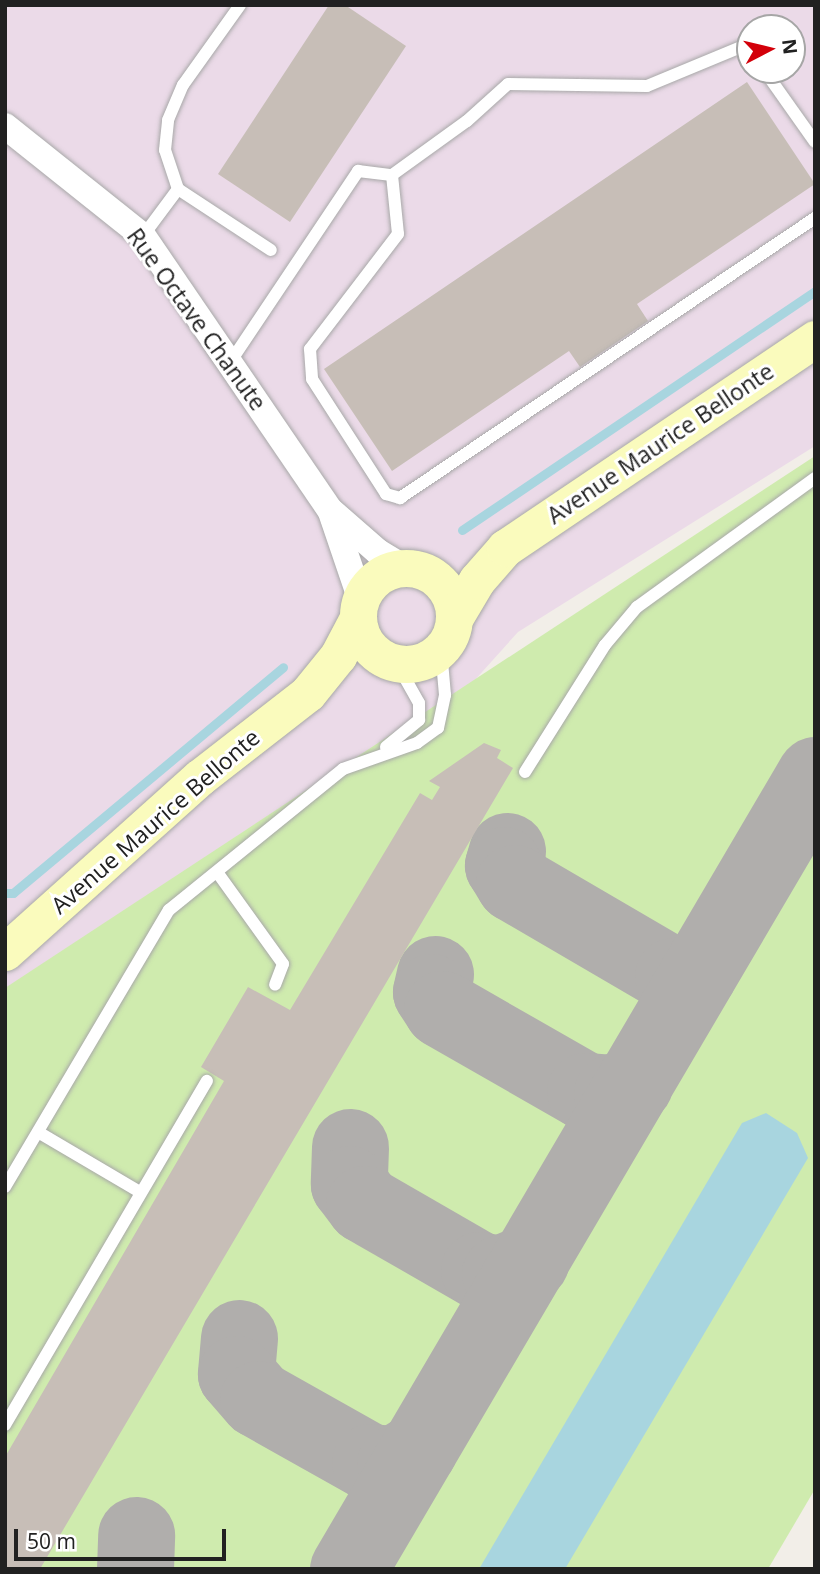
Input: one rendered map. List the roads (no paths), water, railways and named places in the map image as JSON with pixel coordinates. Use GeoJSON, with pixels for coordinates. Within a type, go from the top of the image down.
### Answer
{"type":"FeatureCollection","features":[{"type":"Feature","properties":{"kind":"street","name":"Rue Octave Chanute"},"geometry":{"type":"LineString","coordinates":[[5,126],[143,236],[231,361],[330,510],[377,552],[415,570]]}},
{"type":"Feature","properties":{"kind":"street","name":"Avenue Maurice Bellonte"},"geometry":{"type":"LineString","coordinates":[[448,634],[477,580],[505,548],[815,339]]}},
{"type":"Feature","properties":{"kind":"street","name":"Rue Octave Chanute"},"geometry":{"type":"LineString","coordinates":[[330,510],[359,609]]}},
{"type":"Feature","properties":{"kind":"street","name":"Avenue Maurice Bellonte"},"geometry":{"type":"LineString","coordinates":[[415,570],[505,548]]}},
{"type":"Feature","properties":{"kind":"street"},"geometry":{"type":"LineString","coordinates":[[415,570],[447,590],[448,634],[429,660],[393,663],[366,644],[359,609],[378,577],[415,570]]}},
{"type":"Feature","properties":{"kind":"street","name":"Avenue Maurice Bellonte"},"geometry":{"type":"LineString","coordinates":[[5,952],[199,778],[308,693],[338,656],[359,609]]}},
{"type":"Feature","properties":{"kind":"street","name":"Avenue Maurice Bellonte"},"geometry":{"type":"LineString","coordinates":[[308,693],[393,663]]}},
{"type":"Feature","properties":{"kind":"lane"},"geometry":{"type":"LineString","coordinates":[[240,5],[183,85],[168,120],[165,150],[178,188],[271,250]]}},
{"type":"Feature","properties":{"kind":"lane"},"geometry":{"type":"LineString","coordinates":[[231,361],[358,171],[392,175],[467,121],[508,84],[648,86],[736,49]]}},
{"type":"Feature","properties":{"kind":"lane"},"geometry":{"type":"LineString","coordinates":[[774,84],[815,142]]}},
{"type":"Feature","properties":{"kind":"lane"},"geometry":{"type":"LineString","coordinates":[[392,175],[398,234],[310,349],[312,379],[386,494],[400,498],[815,218]]}},
{"type":"Feature","properties":{"kind":"lane"},"geometry":{"type":"LineString","coordinates":[[143,236],[178,188]]}},
{"type":"Feature","properties":{"kind":"lane"},"geometry":{"type":"LineString","coordinates":[[525,772],[605,645],[637,607],[815,478]]}},
{"type":"Feature","properties":{"kind":"lane"},"geometry":{"type":"LineString","coordinates":[[5,1187],[169,910],[343,769],[377,753],[417,743],[439,728],[445,695],[448,634]]}},
{"type":"Feature","properties":{"kind":"lane"},"geometry":{"type":"LineString","coordinates":[[377,753],[419,720],[419,703],[393,663]]}},
{"type":"Feature","properties":{"kind":"lane"},"geometry":{"type":"LineString","coordinates":[[217,872],[283,964],[275,985]]}},
{"type":"Feature","properties":{"kind":"lane"},"geometry":{"type":"LineString","coordinates":[[5,1425],[207,1081]]}},
{"type":"Feature","properties":{"kind":"lane"},"geometry":{"type":"LineString","coordinates":[[38,1132],[140,1192]]}},
{"type":"Feature","properties":{"kind":"water"},"geometry":{"type":"Polygon","coordinates":[[[766,1113],[797,1133],[808,1158],[565,1569],[479,1569],[742,1123],[766,1113]]]}},
{"type":"Feature","properties":{"kind":"waterway"},"geometry":{"type":"LineString","coordinates":[[462,530],[815,291]]}},
{"type":"Feature","properties":{"kind":"waterway"},"geometry":{"type":"LineString","coordinates":[[5,893],[13,893],[283,667]]}}]}
